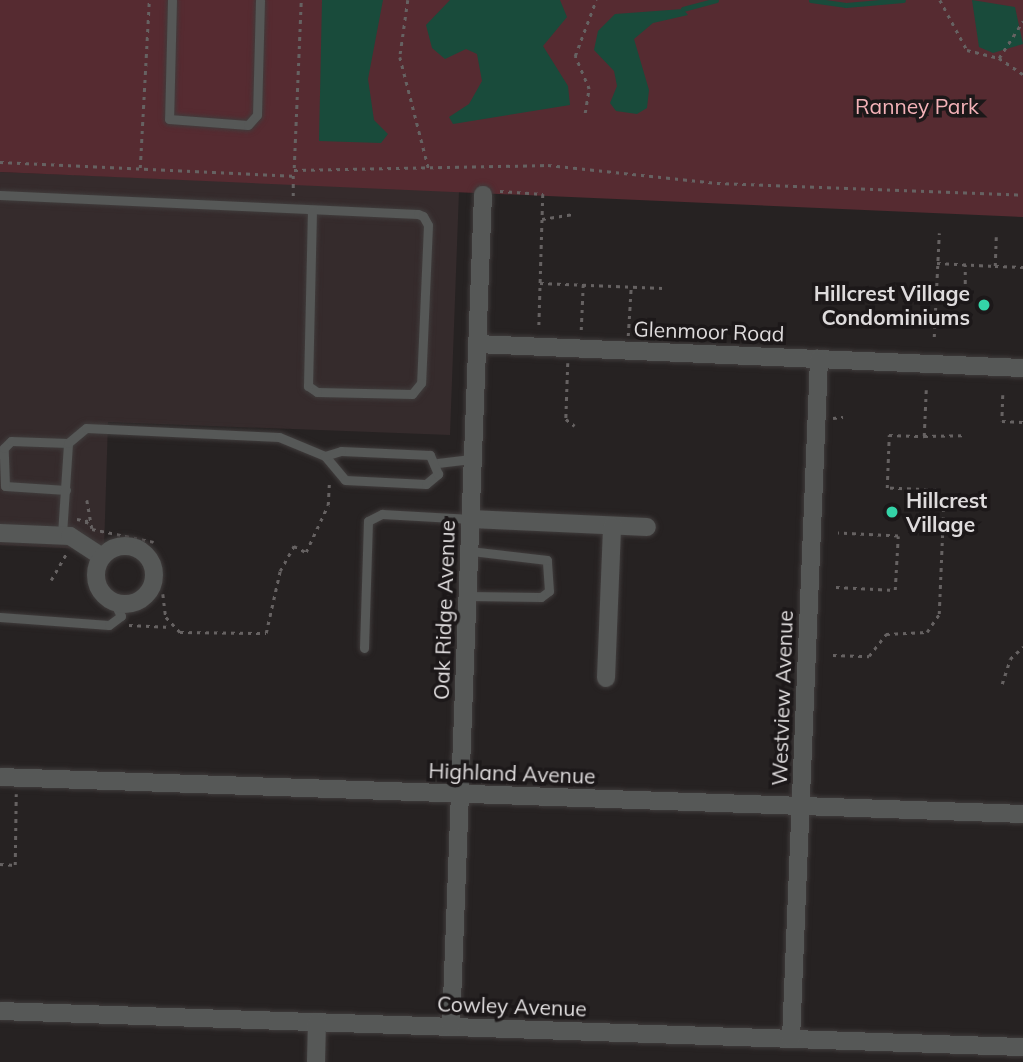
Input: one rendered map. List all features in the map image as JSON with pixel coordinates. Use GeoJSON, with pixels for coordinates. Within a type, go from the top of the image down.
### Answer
{"type":"FeatureCollection","features":[{"type":"Feature","properties":{"kind":"street","name":"Oak Ridge Avenue"},"geometry":{"type":"LineString","coordinates":[[451,1027],[477,344],[489,193]]}},
{"type":"Feature","properties":{"kind":"street","name":"Glenmoor Road"},"geometry":{"type":"LineString","coordinates":[[477,344],[1023,368]]}},
{"type":"Feature","properties":{"kind":"street","name":"Westview Avenue"},"geometry":{"type":"LineString","coordinates":[[791,1039],[819,359]]}},
{"type":"Feature","properties":{"kind":"street"},"geometry":{"type":"LineString","coordinates":[[471,519],[647,527]]}},
{"type":"Feature","properties":{"kind":"street"},"geometry":{"type":"LineString","coordinates":[[606,678],[612,526]]}},
{"type":"Feature","properties":{"kind":"street"},"geometry":{"type":"LineString","coordinates":[[0,533],[62,534],[102,557],[135,549],[154,563],[152,587],[114,602],[95,582],[102,557]]}},
{"type":"Feature","properties":{"kind":"street","name":"Highland Avenue"},"geometry":{"type":"LineString","coordinates":[[0,777],[1023,814]]}},
{"type":"Feature","properties":{"kind":"street","name":"Cowley Avenue"},"geometry":{"type":"LineString","coordinates":[[0,1011],[1023,1047]]}},
{"type":"Feature","properties":{"kind":"street"},"geometry":{"type":"LineString","coordinates":[[316,1062],[317,1022]]}},
{"type":"Feature","properties":{"kind":"lane"},"geometry":{"type":"LineString","coordinates":[[173,0],[169,120],[248,125],[257,115],[260,0]]}},
{"type":"Feature","properties":{"kind":"lane"},"geometry":{"type":"LineString","coordinates":[[0,195],[418,214],[426,220],[421,383],[412,394],[317,393],[308,386],[312,210]]}},
{"type":"Feature","properties":{"kind":"lane"},"geometry":{"type":"LineString","coordinates":[[66,491],[5,486],[4,448],[11,441],[68,443],[86,428],[232,434],[279,437],[325,456],[338,476],[426,484],[438,474],[438,463],[430,455],[341,451],[325,456]]}},
{"type":"Feature","properties":{"kind":"lane"},"geometry":{"type":"LineString","coordinates":[[62,534],[68,443]]}},
{"type":"Feature","properties":{"kind":"lane"},"geometry":{"type":"LineString","coordinates":[[438,463],[473,459]]}},
{"type":"Feature","properties":{"kind":"lane"},"geometry":{"type":"LineString","coordinates":[[364,648],[368,521],[382,514],[471,519]]}},
{"type":"Feature","properties":{"kind":"lane"},"geometry":{"type":"LineString","coordinates":[[468,596],[541,597],[549,590],[547,560],[470,551]]}},
{"type":"Feature","properties":{"kind":"lane"},"geometry":{"type":"LineString","coordinates":[[0,617],[119,621],[114,602]]}},
{"type":"Feature","properties":{"kind":"path"},"geometry":{"type":"LineString","coordinates":[[140,169],[149,0]]}},
{"type":"Feature","properties":{"kind":"path"},"geometry":{"type":"LineString","coordinates":[[293,210],[301,0]]}},
{"type":"Feature","properties":{"kind":"path"},"geometry":{"type":"LineString","coordinates":[[408,0],[400,57],[429,170]]}},
{"type":"Feature","properties":{"kind":"path"},"geometry":{"type":"LineString","coordinates":[[585,113],[589,89],[575,56],[596,0]]}},
{"type":"Feature","properties":{"kind":"path"},"geometry":{"type":"LineString","coordinates":[[941,2],[967,50],[999,58],[1023,74]]}},
{"type":"Feature","properties":{"kind":"path"},"geometry":{"type":"LineString","coordinates":[[999,58],[1009,47],[1023,21]]}},
{"type":"Feature","properties":{"kind":"path"},"geometry":{"type":"LineString","coordinates":[[0,162],[293,176]]}},
{"type":"Feature","properties":{"kind":"path"},"geometry":{"type":"LineString","coordinates":[[294,170],[598,166],[718,183],[1023,195]]}},
{"type":"Feature","properties":{"kind":"path"},"geometry":{"type":"LineString","coordinates":[[489,193],[543,194],[538,334]]}},
{"type":"Feature","properties":{"kind":"path"},"geometry":{"type":"LineString","coordinates":[[542,219],[574,214]]}},
{"type":"Feature","properties":{"kind":"path"},"geometry":{"type":"LineString","coordinates":[[934,338],[939,233]]}},
{"type":"Feature","properties":{"kind":"path"},"geometry":{"type":"LineString","coordinates":[[995,266],[996,237]]}},
{"type":"Feature","properties":{"kind":"path"},"geometry":{"type":"LineString","coordinates":[[937,263],[1023,267]]}},
{"type":"Feature","properties":{"kind":"path"},"geometry":{"type":"LineString","coordinates":[[936,290],[965,292],[965,265]]}},
{"type":"Feature","properties":{"kind":"path"},"geometry":{"type":"LineString","coordinates":[[540,283],[663,288]]}},
{"type":"Feature","properties":{"kind":"path"},"geometry":{"type":"LineString","coordinates":[[581,336],[583,285]]}},
{"type":"Feature","properties":{"kind":"path"},"geometry":{"type":"LineString","coordinates":[[628,339],[631,287]]}},
{"type":"Feature","properties":{"kind":"path"},"geometry":{"type":"LineString","coordinates":[[569,359],[566,419],[575,426]]}},
{"type":"Feature","properties":{"kind":"path"},"geometry":{"type":"LineString","coordinates":[[924,436],[926,390]]}},
{"type":"Feature","properties":{"kind":"path"},"geometry":{"type":"LineString","coordinates":[[1003,395],[1002,421],[1023,422]]}},
{"type":"Feature","properties":{"kind":"path"},"geometry":{"type":"LineString","coordinates":[[833,654],[869,656],[886,634],[919,634],[935,625],[944,496],[936,490],[887,488],[889,435],[963,435]]}},
{"type":"Feature","properties":{"kind":"path"},"geometry":{"type":"LineString","coordinates":[[119,621],[171,627],[201,637],[266,633],[280,571],[293,546],[306,552],[328,505],[328,487],[338,476]]}},
{"type":"Feature","properties":{"kind":"path"},"geometry":{"type":"LineString","coordinates":[[88,500],[92,529],[154,542]]}},
{"type":"Feature","properties":{"kind":"path"},"geometry":{"type":"LineString","coordinates":[[835,587],[895,590],[898,536],[838,533]]}},
{"type":"Feature","properties":{"kind":"path"},"geometry":{"type":"LineString","coordinates":[[163,594],[171,627]]}},
{"type":"Feature","properties":{"kind":"path"},"geometry":{"type":"LineString","coordinates":[[1002,684],[1010,659],[1023,647]]}},
{"type":"Feature","properties":{"kind":"path"},"geometry":{"type":"LineString","coordinates":[[0,864],[15,865],[16,794]]}},
{"type":"Feature","properties":{"kind":"shaded area"},"geometry":{"type":"Polygon","coordinates":[[[322,0],[383,0],[368,79],[374,120],[388,134],[381,143],[319,141],[322,0]]]}},
{"type":"Feature","properties":{"kind":"shaded area"},"geometry":{"type":"Polygon","coordinates":[[[450,0],[560,0],[567,17],[543,46],[568,86],[570,105],[453,124],[449,117],[469,104],[482,81],[477,54],[466,49],[445,59],[432,48],[426,25],[450,0]]]}},
{"type":"Feature","properties":{"kind":"shaded area"},"geometry":{"type":"Polygon","coordinates":[[[972,0],[1015,7],[1023,44],[993,53],[979,47],[972,0]]]}},
{"type":"Feature","properties":{"kind":"shaded area"},"geometry":{"type":"Polygon","coordinates":[[[683,9],[688,15],[653,23],[634,39],[649,90],[647,108],[637,114],[616,111],[610,103],[617,86],[614,71],[594,50],[598,31],[615,14],[683,9]]]}},
{"type":"Feature","properties":{"kind":"shaded area"},"geometry":{"type":"Polygon","coordinates":[[[0,172],[459,191],[450,435],[108,422],[104,550],[0,545],[0,172]]]}},
{"type":"Feature","properties":{"kind":"green space","name":"Ranney Park"},"geometry":{"type":"Polygon","coordinates":[[[0,0],[1023,0],[1023,217],[0,172],[0,0]]]}},
{"type":"Feature","properties":{"kind":"waterway"},"geometry":{"type":"LineString","coordinates":[[683,9],[716,0]]}},
{"type":"Feature","properties":{"kind":"waterway"},"geometry":{"type":"LineString","coordinates":[[811,0],[846,5],[903,0]]}},
{"type":"Feature","properties":{"kind":"place","name":"Hillcrest Village Condominiums"},"geometry":{"type":"Point","coordinates":[984,305]}},
{"type":"Feature","properties":{"kind":"place","name":"Hillcrest Village"},"geometry":{"type":"Point","coordinates":[892,512]}}]}
